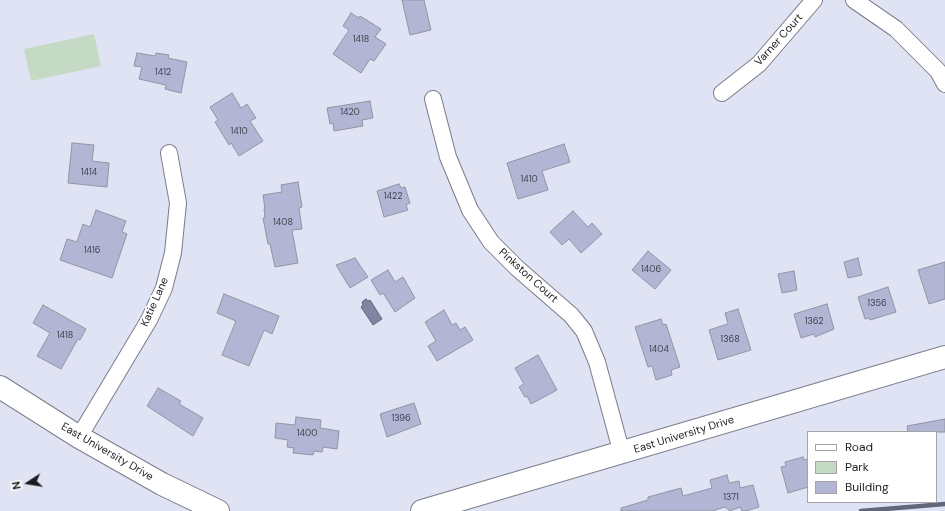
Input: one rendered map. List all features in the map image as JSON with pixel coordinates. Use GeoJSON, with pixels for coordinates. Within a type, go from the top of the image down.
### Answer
{"type":"FeatureCollection","features":[{"type":"Feature","properties":{"kind":"main road","name":"East University Drive"},"geometry":{"type":"LineString","coordinates":[[422,511],[622,454],[945,357]]}},
{"type":"Feature","properties":{"kind":"main road","name":"East University Drive"},"geometry":{"type":"LineString","coordinates":[[0,387],[79,437],[162,484],[218,511]]}},
{"type":"Feature","properties":{"kind":"street","name":"Varner Court"},"geometry":{"type":"LineString","coordinates":[[722,93],[759,64],[814,0]]}},
{"type":"Feature","properties":{"kind":"street"},"geometry":{"type":"LineString","coordinates":[[854,0],[896,29],[943,73]]}},
{"type":"Feature","properties":{"kind":"street","name":"Pinkston Court"},"geometry":{"type":"LineString","coordinates":[[433,99],[448,156],[470,210],[491,242],[517,268],[571,315],[584,331],[597,362],[622,454]]}},
{"type":"Feature","properties":{"kind":"street","name":"Katie Lane"},"geometry":{"type":"LineString","coordinates":[[79,437],[149,320],[164,288],[174,253],[178,203],[169,153]]}},
{"type":"Feature","properties":{"kind":"green space"},"geometry":{"type":"Polygon","coordinates":[[[94,34],[101,66],[31,81],[24,49],[94,34]]]}},
{"type":"Feature","properties":{"kind":"water"},"geometry":{"type":"Polygon","coordinates":[[[366,299],[368,301],[370,300],[382,319],[373,325],[361,307],[363,305],[362,302],[366,299]]]}},
{"type":"Feature","properties":{"kind":"building"},"geometry":{"type":"Polygon","coordinates":[[[402,0],[424,0],[431,30],[410,35],[402,0]]]}},
{"type":"Feature","properties":{"kind":"building"},"geometry":{"type":"Polygon","coordinates":[[[351,13],[359,18],[360,16],[381,29],[375,37],[386,44],[374,61],[370,59],[361,73],[333,54],[349,30],[343,26],[351,13]]]}},
{"type":"Feature","properties":{"kind":"building"},"geometry":{"type":"Polygon","coordinates":[[[137,53],[155,56],[156,53],[169,55],[168,58],[187,62],[181,93],[165,89],[166,85],[139,79],[142,67],[134,66],[137,53]]]}},
{"type":"Feature","properties":{"kind":"building"},"geometry":{"type":"Polygon","coordinates":[[[232,93],[241,108],[247,104],[256,118],[250,121],[263,141],[239,156],[231,143],[229,145],[215,122],[218,120],[210,107],[232,93]]]}},
{"type":"Feature","properties":{"kind":"building"},"geometry":{"type":"Polygon","coordinates":[[[370,101],[373,118],[362,120],[363,126],[334,131],[333,123],[330,124],[327,108],[370,101]]]}},
{"type":"Feature","properties":{"kind":"building"},"geometry":{"type":"Polygon","coordinates":[[[72,143],[94,145],[92,161],[109,163],[107,187],[68,183],[72,143]]]}},
{"type":"Feature","properties":{"kind":"building"},"geometry":{"type":"Polygon","coordinates":[[[564,144],[570,162],[542,171],[548,190],[518,199],[507,163],[564,144]]]}},
{"type":"Feature","properties":{"kind":"building"},"geometry":{"type":"Polygon","coordinates":[[[298,182],[302,207],[299,208],[302,229],[292,230],[298,263],[275,267],[270,244],[268,244],[263,218],[265,218],[265,209],[263,195],[282,192],[281,185],[298,182]]]}},
{"type":"Feature","properties":{"kind":"building"},"geometry":{"type":"Polygon","coordinates":[[[399,184],[401,188],[405,187],[410,203],[406,205],[408,210],[384,217],[377,191],[399,184]]]}},
{"type":"Feature","properties":{"kind":"building"},"geometry":{"type":"Polygon","coordinates":[[[96,210],[126,221],[122,232],[127,234],[112,278],[60,260],[67,239],[77,242],[83,224],[90,227],[96,210]]]}},
{"type":"Feature","properties":{"kind":"building"},"geometry":{"type":"Polygon","coordinates":[[[573,211],[588,227],[592,223],[602,234],[581,253],[569,239],[562,245],[550,232],[573,211]]]}},
{"type":"Feature","properties":{"kind":"building"},"geometry":{"type":"Polygon","coordinates":[[[648,251],[671,270],[655,289],[632,270],[648,251]]]}},
{"type":"Feature","properties":{"kind":"building"},"geometry":{"type":"Polygon","coordinates":[[[355,258],[368,277],[350,288],[336,265],[355,258]]]}},
{"type":"Feature","properties":{"kind":"building"},"geometry":{"type":"Polygon","coordinates":[[[858,258],[862,275],[848,278],[844,262],[858,258]]]}},
{"type":"Feature","properties":{"kind":"building"},"geometry":{"type":"Polygon","coordinates":[[[945,262],[945,299],[929,304],[918,270],[945,262]]]}},
{"type":"Feature","properties":{"kind":"building"},"geometry":{"type":"Polygon","coordinates":[[[388,270],[395,282],[403,277],[415,298],[395,312],[383,293],[380,295],[371,280],[388,270]]]}},
{"type":"Feature","properties":{"kind":"building"},"geometry":{"type":"Polygon","coordinates":[[[794,271],[797,290],[782,293],[778,274],[794,271]]]}},
{"type":"Feature","properties":{"kind":"building"},"geometry":{"type":"Polygon","coordinates":[[[888,287],[896,312],[870,320],[869,318],[865,319],[858,297],[888,287]]]}},
{"type":"Feature","properties":{"kind":"building"},"geometry":{"type":"Polygon","coordinates":[[[224,294],[279,316],[272,334],[264,330],[249,366],[222,355],[236,321],[217,313],[224,294]]]}},
{"type":"Feature","properties":{"kind":"building"},"geometry":{"type":"Polygon","coordinates":[[[827,304],[834,329],[815,337],[814,334],[801,338],[794,314],[827,304]]]}},
{"type":"Feature","properties":{"kind":"building"},"geometry":{"type":"Polygon","coordinates":[[[43,305],[86,329],[80,340],[78,339],[61,369],[37,356],[50,333],[33,323],[43,305]]]}},
{"type":"Feature","properties":{"kind":"building"},"geometry":{"type":"Polygon","coordinates":[[[738,309],[751,350],[718,360],[709,330],[728,324],[725,313],[738,309]]]}},
{"type":"Feature","properties":{"kind":"building"},"geometry":{"type":"Polygon","coordinates":[[[444,310],[452,325],[456,323],[460,330],[465,327],[473,340],[437,361],[428,346],[436,341],[425,322],[444,310]]]}},
{"type":"Feature","properties":{"kind":"building"},"geometry":{"type":"Polygon","coordinates":[[[661,319],[663,325],[666,324],[680,367],[671,370],[672,375],[656,380],[652,366],[648,367],[635,327],[661,319]]]}},
{"type":"Feature","properties":{"kind":"building"},"geometry":{"type":"Polygon","coordinates":[[[538,355],[557,390],[531,404],[527,396],[525,397],[519,387],[524,384],[515,368],[538,355]]]}},
{"type":"Feature","properties":{"kind":"building"},"geometry":{"type":"Polygon","coordinates":[[[158,388],[181,401],[179,404],[203,418],[193,436],[147,406],[158,388]]]}},
{"type":"Feature","properties":{"kind":"building"},"geometry":{"type":"Polygon","coordinates":[[[414,403],[421,424],[387,437],[380,414],[414,403]]]}},
{"type":"Feature","properties":{"kind":"building"},"geometry":{"type":"Polygon","coordinates":[[[296,417],[321,420],[320,428],[339,431],[337,449],[323,447],[322,452],[314,451],[313,455],[293,453],[294,448],[287,447],[288,440],[275,438],[276,423],[295,425],[296,417]]]}},
{"type":"Feature","properties":{"kind":"building"},"geometry":{"type":"Polygon","coordinates":[[[945,419],[945,432],[908,431],[907,426],[945,419]]]}},
{"type":"Feature","properties":{"kind":"building"},"geometry":{"type":"Polygon","coordinates":[[[803,457],[804,460],[807,459],[807,487],[788,493],[781,467],[786,466],[785,462],[803,457]]]}},
{"type":"Feature","properties":{"kind":"building"},"geometry":{"type":"Polygon","coordinates":[[[727,475],[729,483],[739,481],[740,488],[753,485],[759,507],[746,511],[742,511],[740,507],[730,511],[725,507],[712,511],[621,511],[621,508],[648,500],[648,497],[681,488],[683,496],[712,488],[710,480],[727,475]]]}},
{"type":"Feature","properties":{"kind":"waterway"},"geometry":{"type":"LineString","coordinates":[[861,511],[945,504]]}}]}
